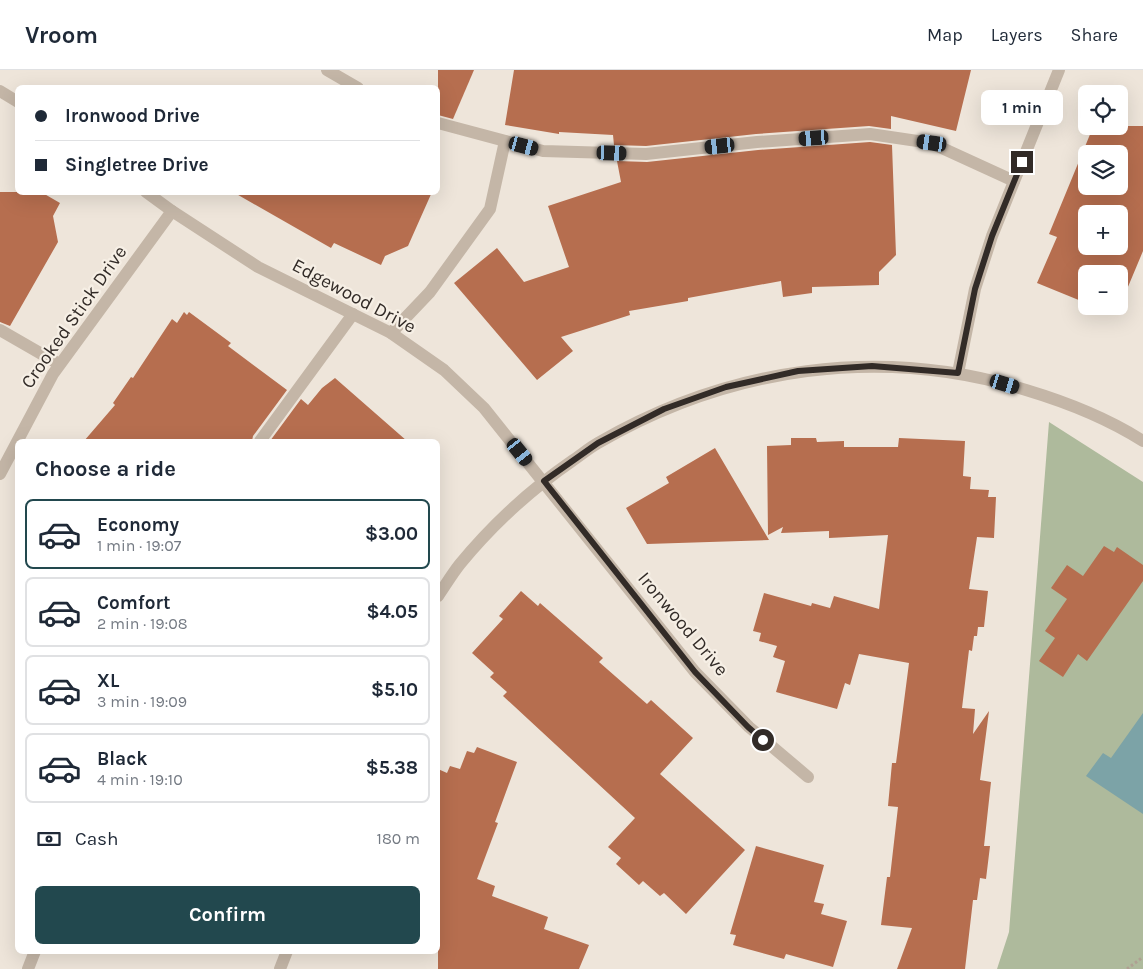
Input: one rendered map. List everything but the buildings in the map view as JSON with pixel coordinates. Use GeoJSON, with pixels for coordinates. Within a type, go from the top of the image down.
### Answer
{"type":"FeatureCollection","features":[{"type":"Feature","properties":{"kind":"street"},"geometry":{"type":"LineString","coordinates":[[327,70],[353,85]]}},
{"type":"Feature","properties":{"kind":"street"},"geometry":{"type":"LineString","coordinates":[[958,373],[975,289],[992,236],[1059,70]]}},
{"type":"Feature","properties":{"kind":"street"},"geometry":{"type":"LineString","coordinates":[[0,90],[15,100]]}},
{"type":"Feature","properties":{"kind":"street"},"geometry":{"type":"LineString","coordinates":[[440,124],[543,151],[646,154],[757,142],[870,134],[932,143],[1014,180]]}},
{"type":"Feature","properties":{"kind":"street"},"geometry":{"type":"LineString","coordinates":[[391,333],[430,292],[490,208],[504,142]]}},
{"type":"Feature","properties":{"kind":"street","name":"Edgewood Drive"},"geometry":{"type":"LineString","coordinates":[[150,195],[172,212],[258,267],[391,333],[444,370],[484,408],[544,481]]}},
{"type":"Feature","properties":{"kind":"street","name":"Crooked Stick Drive"},"geometry":{"type":"LineString","coordinates":[[19,439],[60,364],[172,212]]}},
{"type":"Feature","properties":{"kind":"street"},"geometry":{"type":"LineString","coordinates":[[261,439],[353,314]]}},
{"type":"Feature","properties":{"kind":"street"},"geometry":{"type":"LineString","coordinates":[[0,330],[60,364]]}},
{"type":"Feature","properties":{"kind":"street"},"geometry":{"type":"LineString","coordinates":[[440,593],[460,564],[498,523],[544,481],[598,443],[664,409],[726,387],[798,371],[872,366],[958,373],[1005,384],[1062,401],[1129,432],[1143,441]]}},
{"type":"Feature","properties":{"kind":"street","name":"Crooked Stick Drive"},"geometry":{"type":"LineString","coordinates":[[0,474],[15,446]]}},
{"type":"Feature","properties":{"kind":"street","name":"Ironwood Drive"},"geometry":{"type":"LineString","coordinates":[[544,481],[695,672],[748,727],[808,777]]}},
{"type":"Feature","properties":{"kind":"street"},"geometry":{"type":"LineString","coordinates":[[28,969],[34,954]]}},
{"type":"Feature","properties":{"kind":"street"},"geometry":{"type":"LineString","coordinates":[[280,969],[286,954]]}},
{"type":"Feature","properties":{"kind":"path"},"geometry":{"type":"LineString","coordinates":[[1128,969],[1143,957]]}},
{"type":"Feature","properties":{"kind":"green space"},"geometry":{"type":"Polygon","coordinates":[[[1049,422],[1143,482],[1143,969],[997,969],[1009,932],[1049,422]]]}},
{"type":"Feature","properties":{"kind":"water"},"geometry":{"type":"Polygon","coordinates":[[[1143,713],[1143,814],[1086,776],[1103,753],[1111,758],[1143,713]]]}},
{"type":"Feature","properties":{"kind":"route"},"geometry":{"type":"LineString","coordinates":[[763,740],[695,672],[544,481],[598,443],[664,409],[726,387],[798,371],[872,366],[958,373],[975,289],[992,236],[1022,162]]}}]}
